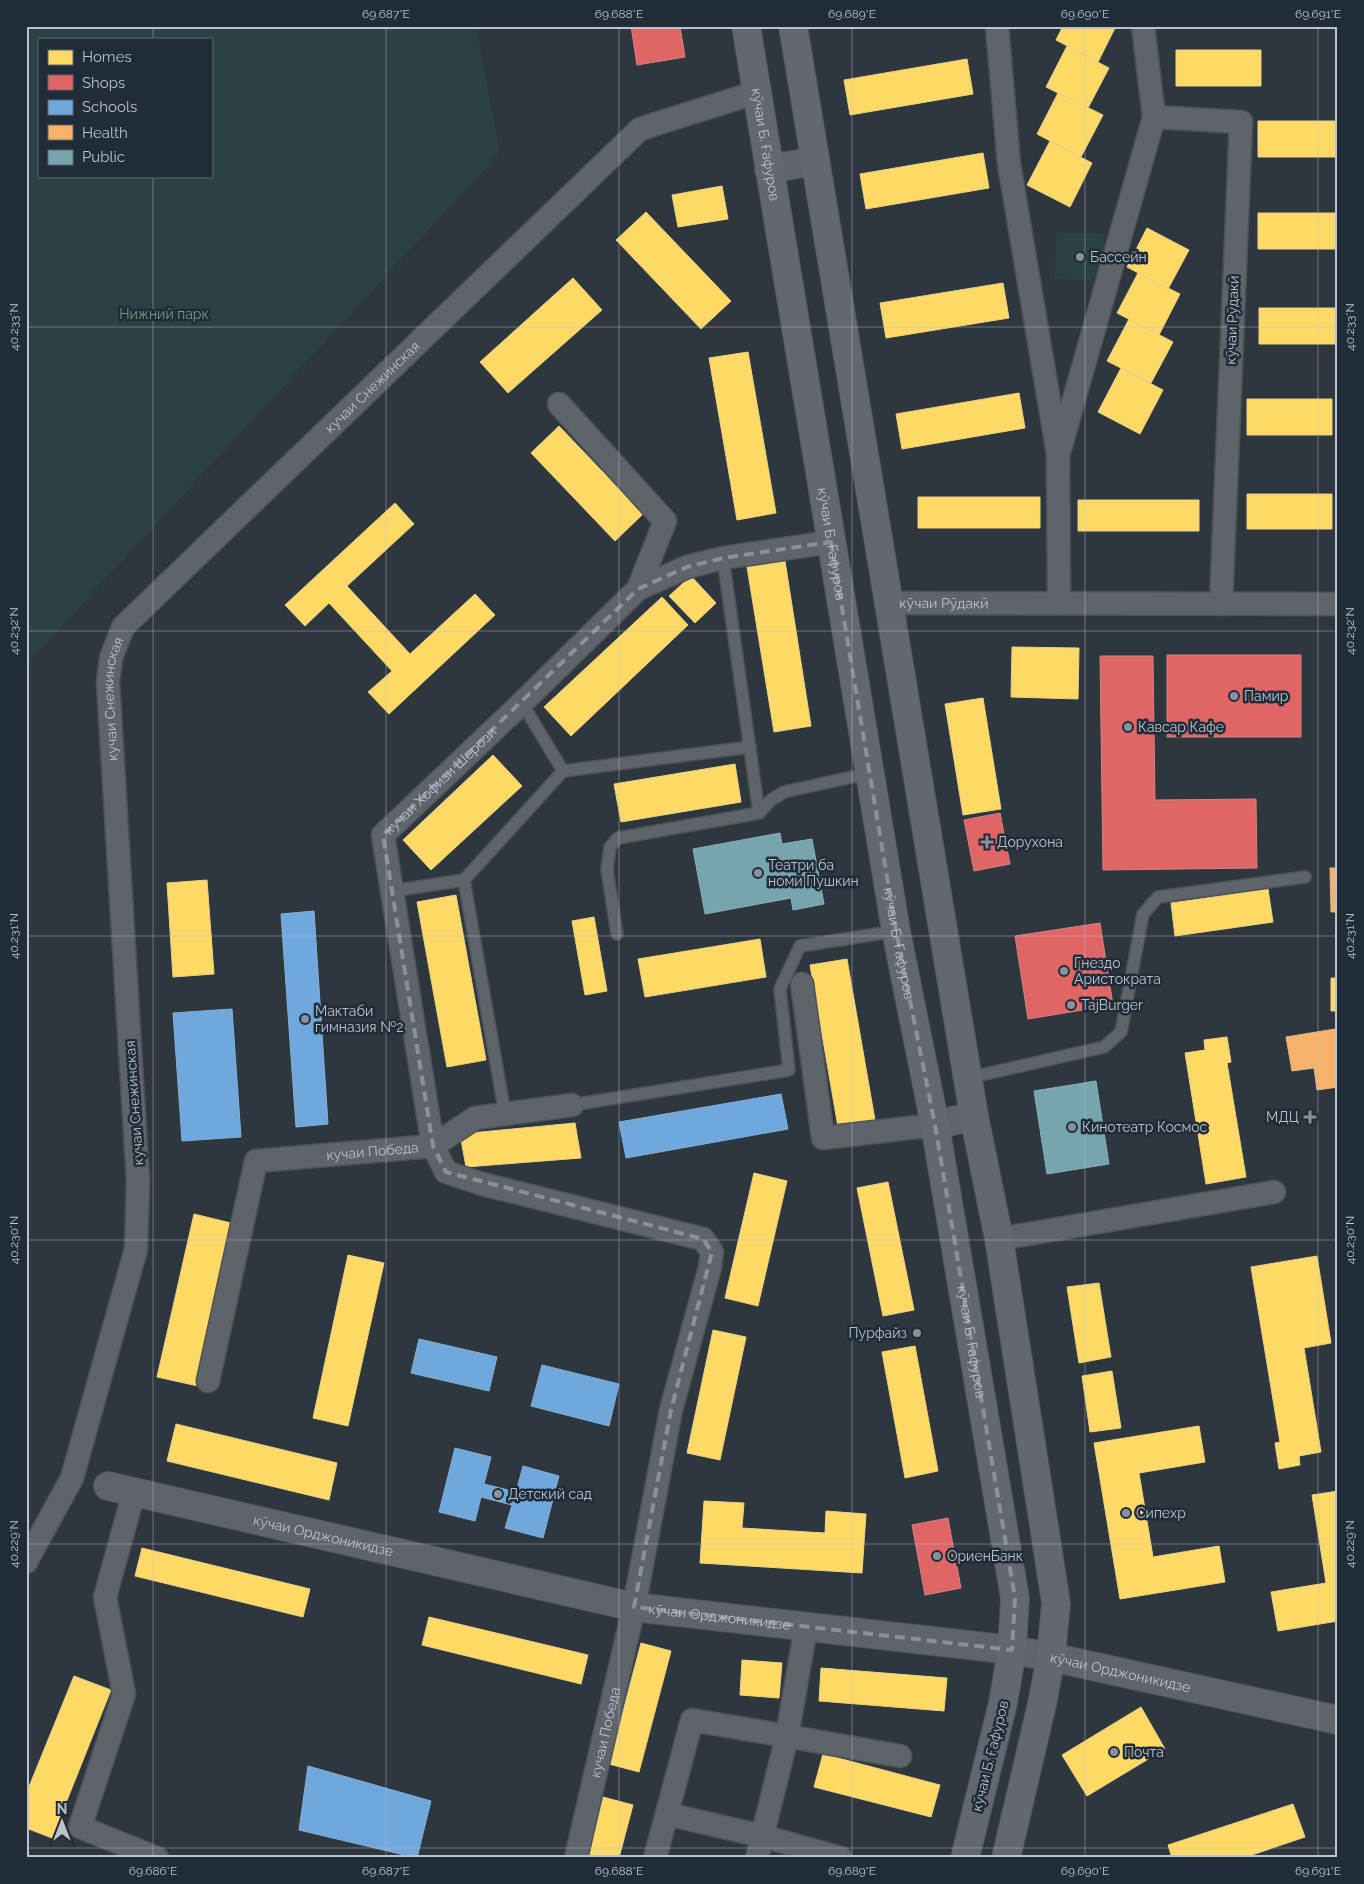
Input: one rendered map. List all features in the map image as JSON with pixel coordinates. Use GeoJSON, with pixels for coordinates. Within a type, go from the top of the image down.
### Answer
{"type":"FeatureCollection","features":[{"type":"Feature","properties":{"kind":"main road","name":"кӯчаи Б. Ғафуров"},"geometry":{"type":"LineString","coordinates":[[746,26],[896,931],[935,1125],[1015,1598],[1012,1650],[1003,1703],[964,1858]]}},
{"type":"Feature","properties":{"kind":"main road"},"geometry":{"type":"LineString","coordinates":[[792,26],[974,1116],[999,1239],[1056,1602],[1050,1657],[1042,1704],[1006,1858]]}},
{"type":"Feature","properties":{"kind":"street"},"geometry":{"type":"LineString","coordinates":[[997,26],[1009,164],[1058,454],[1059,603]]}},
{"type":"Feature","properties":{"kind":"street"},"geometry":{"type":"LineString","coordinates":[[1058,454],[1154,117],[1143,26]]}},
{"type":"Feature","properties":{"kind":"street","name":"кучаи Снежинская"},"geometry":{"type":"LineString","coordinates":[[26,1562],[72,1478],[136,1249],[138,1181],[108,682],[111,658],[123,627],[640,129],[756,92]]}},
{"type":"Feature","properties":{"kind":"street","name":"кӯчаи Рӯдакӣ"},"geometry":{"type":"LineString","coordinates":[[1154,117],[1240,122],[1221,604]]}},
{"type":"Feature","properties":{"kind":"street"},"geometry":{"type":"LineString","coordinates":[[769,169],[815,161]]}},
{"type":"Feature","properties":{"kind":"street"},"geometry":{"type":"LineString","coordinates":[[559,404],[665,521],[638,589]]}},
{"type":"Feature","properties":{"kind":"street"},"geometry":{"type":"LineString","coordinates":[[638,589],[687,568],[724,558],[831,542]]}},
{"type":"Feature","properties":{"kind":"street","name":"кучаи Хофизи Шерози"},"geometry":{"type":"LineString","coordinates":[[432,1146],[383,835],[522,703],[638,589]]}},
{"type":"Feature","properties":{"kind":"street","name":"кӯчаи Рӯдакӣ"},"geometry":{"type":"LineString","coordinates":[[888,603],[1338,604]]}},
{"type":"Feature","properties":{"kind":"street"},"geometry":{"type":"LineString","coordinates":[[802,984],[823,1138],[935,1125],[974,1116]]}},
{"type":"Feature","properties":{"kind":"street","name":"кучаи Победа"},"geometry":{"type":"LineString","coordinates":[[208,1381],[256,1161],[432,1146],[475,1118],[572,1105]]}},
{"type":"Feature","properties":{"kind":"street","name":"кучаи Победа"},"geometry":{"type":"LineString","coordinates":[[432,1146],[446,1172],[482,1184],[703,1239],[712,1252],[710,1267],[672,1410],[634,1607],[576,1858]]}},
{"type":"Feature","properties":{"kind":"street"},"geometry":{"type":"LineString","coordinates":[[999,1239],[1274,1192]]}},
{"type":"Feature","properties":{"kind":"street","name":"кӯчаи Орджоникидзе"},"geometry":{"type":"LineString","coordinates":[[108,1486],[634,1607],[1012,1650],[1338,1720]]}},
{"type":"Feature","properties":{"kind":"street"},"geometry":{"type":"LineString","coordinates":[[134,1492],[105,1597],[124,1694],[80,1827],[156,1858]]}},
{"type":"Feature","properties":{"kind":"street"},"geometry":{"type":"LineString","coordinates":[[757,1858],[787,1736],[806,1626]]}},
{"type":"Feature","properties":{"kind":"street"},"geometry":{"type":"LineString","coordinates":[[655,1858],[692,1720],[900,1756]]}},
{"type":"Feature","properties":{"kind":"street"},"geometry":{"type":"LineString","coordinates":[[667,1814],[762,1836],[841,1858]]}},
{"type":"Feature","properties":{"kind":"lane"},"geometry":{"type":"LineString","coordinates":[[724,558],[759,813]]}},
{"type":"Feature","properties":{"kind":"lane"},"geometry":{"type":"LineString","coordinates":[[522,703],[563,771]]}},
{"type":"Feature","properties":{"kind":"lane"},"geometry":{"type":"LineString","coordinates":[[392,891],[464,880],[563,771],[750,747]]}},
{"type":"Feature","properties":{"kind":"lane"},"geometry":{"type":"LineString","coordinates":[[617,934],[607,870],[610,847],[618,838],[759,813],[772,800],[784,792],[870,773]]}},
{"type":"Feature","properties":{"kind":"lane"},"geometry":{"type":"LineString","coordinates":[[968,1078],[1104,1047],[1121,1032],[1143,914],[1158,897],[1305,877]]}},
{"type":"Feature","properties":{"kind":"lane"},"geometry":{"type":"LineString","coordinates":[[464,880],[505,1114]]}},
{"type":"Feature","properties":{"kind":"lane"},"geometry":{"type":"LineString","coordinates":[[572,1105],[789,1070],[780,989],[800,946],[896,931]]}},
{"type":"Feature","properties":{"kind":"highlighted area"},"geometry":{"type":"Polygon","coordinates":[[[831,542],[896,931],[935,1125],[1015,1598],[1012,1650],[634,1607],[671,1410],[712,1252],[703,1239],[446,1172],[433,1146],[383,835],[638,589],[687,567],[723,558],[831,542]]]}},
{"type":"Feature","properties":{"kind":"green space","name":"Нижний парк"},"geometry":{"type":"Polygon","coordinates":[[[26,26],[476,26],[500,153],[26,665],[26,26]]]}},
{"type":"Feature","properties":{"kind":"green space","name":"Бассейн"},"geometry":{"type":"Polygon","coordinates":[[[1056,233],[1105,234],[1104,281],[1054,279],[1056,233]]]}},
{"type":"Feature","properties":{"kind":"building: Homes"},"geometry":{"type":"Polygon","coordinates":[[[1063,26],[1116,26],[1098,62],[1056,40],[1063,26]]]}},
{"type":"Feature","properties":{"kind":"building: Homes"},"geometry":{"type":"Polygon","coordinates":[[[1067,46],[1109,68],[1088,108],[1046,87],[1067,46]]]}},
{"type":"Feature","properties":{"kind":"building: Homes"},"geometry":{"type":"Polygon","coordinates":[[[1176,50],[1261,50],[1261,86],[1176,86],[1176,50]]]}},
{"type":"Feature","properties":{"kind":"building: Homes"},"geometry":{"type":"Polygon","coordinates":[[[967,59],[973,94],[850,115],[844,80],[967,59]]]}},
{"type":"Feature","properties":{"kind":"building: Homes"},"geometry":{"type":"Polygon","coordinates":[[[1058,93],[1103,115],[1081,157],[1037,134],[1058,93]]]}},
{"type":"Feature","properties":{"kind":"building: Homes"},"geometry":{"type":"Polygon","coordinates":[[[1258,121],[1338,121],[1338,157],[1258,157],[1258,121]]]}},
{"type":"Feature","properties":{"kind":"building: Homes"},"geometry":{"type":"Polygon","coordinates":[[[1050,141],[1092,163],[1070,207],[1027,185],[1050,141]]]}},
{"type":"Feature","properties":{"kind":"building: Homes"},"geometry":{"type":"Polygon","coordinates":[[[983,153],[989,188],[866,209],[860,174],[983,153]]]}},
{"type":"Feature","properties":{"kind":"building: Homes"},"geometry":{"type":"Polygon","coordinates":[[[722,186],[728,219],[678,227],[672,195],[722,186]]]}},
{"type":"Feature","properties":{"kind":"building: Homes"},"geometry":{"type":"Polygon","coordinates":[[[646,212],[731,301],[701,329],[616,240],[646,212]]]}},
{"type":"Feature","properties":{"kind":"building: Homes"},"geometry":{"type":"Polygon","coordinates":[[[1258,213],[1338,213],[1338,249],[1258,249],[1258,213]]]}},
{"type":"Feature","properties":{"kind":"building: Homes"},"geometry":{"type":"Polygon","coordinates":[[[1147,228],[1189,250],[1168,289],[1127,267],[1147,228]]]}},
{"type":"Feature","properties":{"kind":"building: Homes"},"geometry":{"type":"Polygon","coordinates":[[[1138,273],[1180,294],[1159,335],[1117,313],[1138,273]]]}},
{"type":"Feature","properties":{"kind":"building: Homes"},"geometry":{"type":"Polygon","coordinates":[[[573,278],[602,310],[508,393],[480,362],[573,278]]]}},
{"type":"Feature","properties":{"kind":"building: Homes"},"geometry":{"type":"Polygon","coordinates":[[[1003,283],[1009,318],[886,338],[880,303],[1003,283]]]}},
{"type":"Feature","properties":{"kind":"building: Homes"},"geometry":{"type":"Polygon","coordinates":[[[1259,308],[1338,308],[1338,344],[1259,344],[1259,308]]]}},
{"type":"Feature","properties":{"kind":"building: Homes"},"geometry":{"type":"Polygon","coordinates":[[[1129,319],[1173,342],[1151,383],[1107,361],[1129,319]]]}},
{"type":"Feature","properties":{"kind":"building: Homes"},"geometry":{"type":"Polygon","coordinates":[[[748,352],[776,513],[737,520],[709,358],[748,352]]]}},
{"type":"Feature","properties":{"kind":"building: Homes"},"geometry":{"type":"Polygon","coordinates":[[[1121,368],[1163,390],[1140,434],[1098,412],[1121,368]]]}},
{"type":"Feature","properties":{"kind":"building: Homes"},"geometry":{"type":"Polygon","coordinates":[[[1019,393],[1025,428],[902,449],[896,414],[1019,393]]]}},
{"type":"Feature","properties":{"kind":"building: Homes"},"geometry":{"type":"Polygon","coordinates":[[[1247,399],[1332,399],[1332,435],[1247,435],[1247,399]]]}},
{"type":"Feature","properties":{"kind":"building: Homes"},"geometry":{"type":"Polygon","coordinates":[[[559,426],[643,514],[615,541],[531,453],[559,426]]]}},
{"type":"Feature","properties":{"kind":"building: Homes"},"geometry":{"type":"Polygon","coordinates":[[[1247,494],[1332,494],[1332,529],[1247,529],[1247,494]]]}},
{"type":"Feature","properties":{"kind":"building: Homes"},"geometry":{"type":"Polygon","coordinates":[[[918,497],[1040,497],[1040,528],[918,528],[918,497]]]}},
{"type":"Feature","properties":{"kind":"building: Homes"},"geometry":{"type":"Polygon","coordinates":[[[1078,500],[1199,500],[1199,531],[1078,531],[1078,500]]]}},
{"type":"Feature","properties":{"kind":"building: Homes"},"geometry":{"type":"Polygon","coordinates":[[[395,503],[414,524],[347,586],[410,654],[475,594],[495,615],[389,714],[368,692],[392,671],[329,603],[305,626],[285,605],[395,503]]]}},
{"type":"Feature","properties":{"kind":"building: Homes"},"geometry":{"type":"Polygon","coordinates":[[[785,561],[811,726],[774,732],[747,567],[785,561]]]}},
{"type":"Feature","properties":{"kind":"building: Homes"},"geometry":{"type":"Polygon","coordinates":[[[691,576],[716,603],[695,623],[669,596],[691,576]]]}},
{"type":"Feature","properties":{"kind":"building: Homes"},"geometry":{"type":"Polygon","coordinates":[[[662,597],[688,625],[571,736],[544,707],[662,597]]]}},
{"type":"Feature","properties":{"kind":"building: Homes"},"geometry":{"type":"Polygon","coordinates":[[[1012,647],[1079,648],[1078,699],[1011,697],[1012,647]]]}},
{"type":"Feature","properties":{"kind":"building: Homes"},"geometry":{"type":"Polygon","coordinates":[[[983,698],[1001,809],[963,815],[945,704],[983,698]]]}},
{"type":"Feature","properties":{"kind":"building: Homes"},"geometry":{"type":"Polygon","coordinates":[[[493,755],[522,786],[431,870],[403,840],[493,755]]]}},
{"type":"Feature","properties":{"kind":"building: Homes"},"geometry":{"type":"Polygon","coordinates":[[[735,764],[741,802],[621,822],[614,784],[735,764]]]}},
{"type":"Feature","properties":{"kind":"building: Homes"},"geometry":{"type":"Polygon","coordinates":[[[207,880],[214,974],[173,977],[167,883],[207,880]]]}},
{"type":"Feature","properties":{"kind":"building: Homes"},"geometry":{"type":"Polygon","coordinates":[[[1268,889],[1273,922],[1175,936],[1171,903],[1268,889]]]}},
{"type":"Feature","properties":{"kind":"building: Homes"},"geometry":{"type":"Polygon","coordinates":[[[456,895],[486,1060],[447,1067],[417,902],[456,895]]]}},
{"type":"Feature","properties":{"kind":"building: Homes"},"geometry":{"type":"Polygon","coordinates":[[[594,917],[607,991],[585,995],[572,921],[594,917]]]}},
{"type":"Feature","properties":{"kind":"building: Homes"},"geometry":{"type":"Polygon","coordinates":[[[760,939],[766,977],[645,997],[638,959],[760,939]]]}},
{"type":"Feature","properties":{"kind":"building: Homes"},"geometry":{"type":"Polygon","coordinates":[[[847,959],[875,1120],[838,1127],[810,965],[847,959]]]}},
{"type":"Feature","properties":{"kind":"building: Homes"},"geometry":{"type":"Polygon","coordinates":[[[1331,978],[1338,978],[1338,1011],[1331,1011],[1331,978]]]}},
{"type":"Feature","properties":{"kind":"building: Homes"},"geometry":{"type":"Polygon","coordinates":[[[1227,1037],[1231,1062],[1227,1063],[1246,1177],[1206,1184],[1185,1053],[1205,1050],[1204,1040],[1227,1037]]]}},
{"type":"Feature","properties":{"kind":"building: Homes"},"geometry":{"type":"Polygon","coordinates":[[[575,1123],[581,1158],[466,1167],[460,1134],[575,1123]]]}},
{"type":"Feature","properties":{"kind":"building: Homes"},"geometry":{"type":"Polygon","coordinates":[[[754,1173],[787,1181],[758,1306],[725,1298],[754,1173]]]}},
{"type":"Feature","properties":{"kind":"building: Homes"},"geometry":{"type":"Polygon","coordinates":[[[888,1182],[914,1310],[883,1316],[857,1188],[888,1182]]]}},
{"type":"Feature","properties":{"kind":"building: Homes"},"geometry":{"type":"Polygon","coordinates":[[[194,1214],[235,1224],[198,1386],[157,1377],[194,1214]]]}},
{"type":"Feature","properties":{"kind":"building: Homes"},"geometry":{"type":"Polygon","coordinates":[[[348,1255],[384,1263],[348,1426],[313,1418],[348,1255]]]}},
{"type":"Feature","properties":{"kind":"building: Homes"},"geometry":{"type":"Polygon","coordinates":[[[1317,1256],[1331,1343],[1304,1348],[1321,1452],[1299,1456],[1300,1465],[1279,1469],[1275,1443],[1280,1442],[1251,1267],[1317,1256]]]}},
{"type":"Feature","properties":{"kind":"building: Homes"},"geometry":{"type":"Polygon","coordinates":[[[1099,1283],[1111,1357],[1079,1363],[1067,1287],[1099,1283]]]}},
{"type":"Feature","properties":{"kind":"building: Homes"},"geometry":{"type":"Polygon","coordinates":[[[713,1330],[746,1337],[720,1460],[687,1453],[713,1330]]]}},
{"type":"Feature","properties":{"kind":"building: Homes"},"geometry":{"type":"Polygon","coordinates":[[[915,1346],[938,1471],[905,1478],[882,1352],[915,1346]]]}},
{"type":"Feature","properties":{"kind":"building: Homes"},"geometry":{"type":"Polygon","coordinates":[[[1112,1371],[1121,1428],[1090,1432],[1082,1376],[1112,1371]]]}},
{"type":"Feature","properties":{"kind":"building: Homes"},"geometry":{"type":"Polygon","coordinates":[[[176,1424],[337,1463],[329,1500],[167,1461],[176,1424]]]}},
{"type":"Feature","properties":{"kind":"building: Homes","name":"Сипехр"},"geometry":{"type":"Polygon","coordinates":[[[1199,1426],[1205,1462],[1139,1473],[1153,1557],[1219,1546],[1225,1582],[1120,1599],[1094,1443],[1199,1426]]]}},
{"type":"Feature","properties":{"kind":"building: Homes"},"geometry":{"type":"Polygon","coordinates":[[[1338,1491],[1338,1621],[1278,1631],[1271,1592],[1326,1583],[1312,1495],[1338,1491]]]}},
{"type":"Feature","properties":{"kind":"building: Homes"},"geometry":{"type":"Polygon","coordinates":[[[704,1501],[744,1503],[742,1528],[825,1533],[826,1511],[866,1514],[862,1573],[700,1563],[704,1501]]]}},
{"type":"Feature","properties":{"kind":"building: Homes"},"geometry":{"type":"Polygon","coordinates":[[[142,1548],[310,1589],[303,1617],[135,1576],[142,1548]]]}},
{"type":"Feature","properties":{"kind":"building: Homes"},"geometry":{"type":"Polygon","coordinates":[[[429,1617],[588,1655],[581,1684],[422,1645],[429,1617]]]}},
{"type":"Feature","properties":{"kind":"building: Homes"},"geometry":{"type":"Polygon","coordinates":[[[641,1643],[671,1651],[639,1772],[609,1764],[641,1643]]]}},
{"type":"Feature","properties":{"kind":"building: Homes"},"geometry":{"type":"Polygon","coordinates":[[[742,1660],[782,1663],[779,1698],[740,1695],[742,1660]]]}},
{"type":"Feature","properties":{"kind":"building: Homes"},"geometry":{"type":"Polygon","coordinates":[[[821,1668],[947,1678],[944,1711],[819,1701],[821,1668]]]}},
{"type":"Feature","properties":{"kind":"building: Homes"},"geometry":{"type":"Polygon","coordinates":[[[74,1676],[111,1690],[52,1838],[26,1828],[26,1794],[74,1676]]]}},
{"type":"Feature","properties":{"kind":"building: Homes","name":"Почта"},"geometry":{"type":"Polygon","coordinates":[[[1141,1707],[1165,1749],[1087,1796],[1062,1755],[1141,1707]]]}},
{"type":"Feature","properties":{"kind":"building: Homes"},"geometry":{"type":"Polygon","coordinates":[[[823,1754],[940,1785],[931,1817],[814,1787],[823,1754]]]}},
{"type":"Feature","properties":{"kind":"building: Homes"},"geometry":{"type":"Polygon","coordinates":[[[603,1797],[633,1805],[619,1858],[587,1858],[603,1797]]]}},
{"type":"Feature","properties":{"kind":"building: Homes"},"geometry":{"type":"Polygon","coordinates":[[[1293,1804],[1305,1837],[1243,1858],[1172,1858],[1168,1845],[1293,1804]]]}},
{"type":"Feature","properties":{"kind":"building: Shops"},"geometry":{"type":"Polygon","coordinates":[[[631,26],[680,26],[685,57],[637,65],[631,26]]]}},
{"type":"Feature","properties":{"kind":"building: Shops","name":"Памир"},"geometry":{"type":"Polygon","coordinates":[[[1167,655],[1301,655],[1301,737],[1167,737],[1167,655]]]}},
{"type":"Feature","properties":{"kind":"building: Shops","name":"Кавсар Кафе"},"geometry":{"type":"Polygon","coordinates":[[[1100,656],[1153,656],[1155,800],[1256,799],[1257,868],[1103,870],[1100,656]]]}},
{"type":"Feature","properties":{"kind":"building: Shops","name":"Дорухона"},"geometry":{"type":"Polygon","coordinates":[[[1000,813],[1010,864],[974,871],[964,820],[1000,813]]]}},
{"type":"Feature","properties":{"kind":"building: Shops","name":"Гнездо Аристократа"},"geometry":{"type":"Polygon","coordinates":[[[1100,923],[1113,1005],[1028,1019],[1015,936],[1100,923]]]}},
{"type":"Feature","properties":{"kind":"building: Shops","name":"ОриенБанк"},"geometry":{"type":"Polygon","coordinates":[[[948,1518],[961,1588],[925,1595],[912,1525],[948,1518]]]}},
{"type":"Feature","properties":{"kind":"building: Schools","name":"Мактаби гимназия №2"},"geometry":{"type":"Polygon","coordinates":[[[314,911],[328,1124],[296,1127],[281,914],[314,911]]]}},
{"type":"Feature","properties":{"kind":"building: Schools"},"geometry":{"type":"Polygon","coordinates":[[[232,1009],[241,1137],[182,1141],[173,1013],[232,1009]]]}},
{"type":"Feature","properties":{"kind":"building: Schools"},"geometry":{"type":"Polygon","coordinates":[[[781,1094],[788,1129],[626,1158],[619,1122],[781,1094]]]}},
{"type":"Feature","properties":{"kind":"building: Schools"},"geometry":{"type":"Polygon","coordinates":[[[419,1339],[497,1357],[489,1391],[411,1373],[419,1339]]]}},
{"type":"Feature","properties":{"kind":"building: Schools"},"geometry":{"type":"Polygon","coordinates":[[[542,1365],[619,1384],[609,1426],[531,1406],[542,1365]]]}},
{"type":"Feature","properties":{"kind":"building: Schools","name":"Детский сад"},"geometry":{"type":"Polygon","coordinates":[[[455,1448],[491,1457],[484,1484],[516,1492],[523,1466],[559,1476],[543,1538],[505,1528],[512,1505],[481,1497],[475,1521],[439,1512],[455,1448]]]}},
{"type":"Feature","properties":{"kind":"building: Schools"},"geometry":{"type":"Polygon","coordinates":[[[308,1766],[431,1801],[417,1858],[299,1830],[308,1766]]]}},
{"type":"Feature","properties":{"kind":"building: Health"},"geometry":{"type":"Polygon","coordinates":[[[1330,868],[1338,868],[1338,912],[1331,912],[1330,868]]]}},
{"type":"Feature","properties":{"kind":"building: Health"},"geometry":{"type":"Polygon","coordinates":[[[1335,1029],[1338,1047],[1338,1087],[1317,1090],[1314,1068],[1292,1071],[1286,1037],[1335,1029]]]}},
{"type":"Feature","properties":{"kind":"building: Public","name":"Театри ба номи Пушкин"},"geometry":{"type":"Polygon","coordinates":[[[780,833],[782,844],[812,839],[824,904],[793,910],[791,898],[705,914],[693,849],[780,833]]]}},
{"type":"Feature","properties":{"kind":"building: Public","name":"Кинотеатр Космос"},"geometry":{"type":"Polygon","coordinates":[[[1096,1081],[1109,1164],[1047,1174],[1034,1091],[1096,1081]]]}},
{"type":"Feature","properties":{"kind":"place","name":"Бассейн"},"geometry":{"type":"Point","coordinates":[1080,257]}},
{"type":"Feature","properties":{"kind":"place","name":"Памир"},"geometry":{"type":"Point","coordinates":[1234,696]}},
{"type":"Feature","properties":{"kind":"place","name":"Кавсар Кафе"},"geometry":{"type":"Point","coordinates":[1128,727]}},
{"type":"Feature","properties":{"kind":"place","name":"Дорухона"},"geometry":{"type":"Point","coordinates":[987,842]}},
{"type":"Feature","properties":{"kind":"place","name":"Театри ба номи Пушкин"},"geometry":{"type":"Point","coordinates":[758,873]}},
{"type":"Feature","properties":{"kind":"place","name":"Гнездо Аристократа"},"geometry":{"type":"Point","coordinates":[1064,971]}},
{"type":"Feature","properties":{"kind":"place","name":"TajBurger"},"geometry":{"type":"Point","coordinates":[1071,1005]}},
{"type":"Feature","properties":{"kind":"place","name":"Мактаби гимназия №2"},"geometry":{"type":"Point","coordinates":[305,1019]}},
{"type":"Feature","properties":{"kind":"place","name":"МДЦ"},"geometry":{"type":"Point","coordinates":[1310,1117]}},
{"type":"Feature","properties":{"kind":"place","name":"Кинотеатр Космос"},"geometry":{"type":"Point","coordinates":[1072,1127]}},
{"type":"Feature","properties":{"kind":"place","name":"Пурфайз"},"geometry":{"type":"Point","coordinates":[917,1333]}},
{"type":"Feature","properties":{"kind":"place","name":"Детский сад"},"geometry":{"type":"Point","coordinates":[498,1494]}},
{"type":"Feature","properties":{"kind":"place","name":"Сипехр"},"geometry":{"type":"Point","coordinates":[1126,1513]}},
{"type":"Feature","properties":{"kind":"place","name":"ОриенБанк"},"geometry":{"type":"Point","coordinates":[937,1556]}},
{"type":"Feature","properties":{"kind":"place","name":"Почта"},"geometry":{"type":"Point","coordinates":[1114,1752]}}]}
